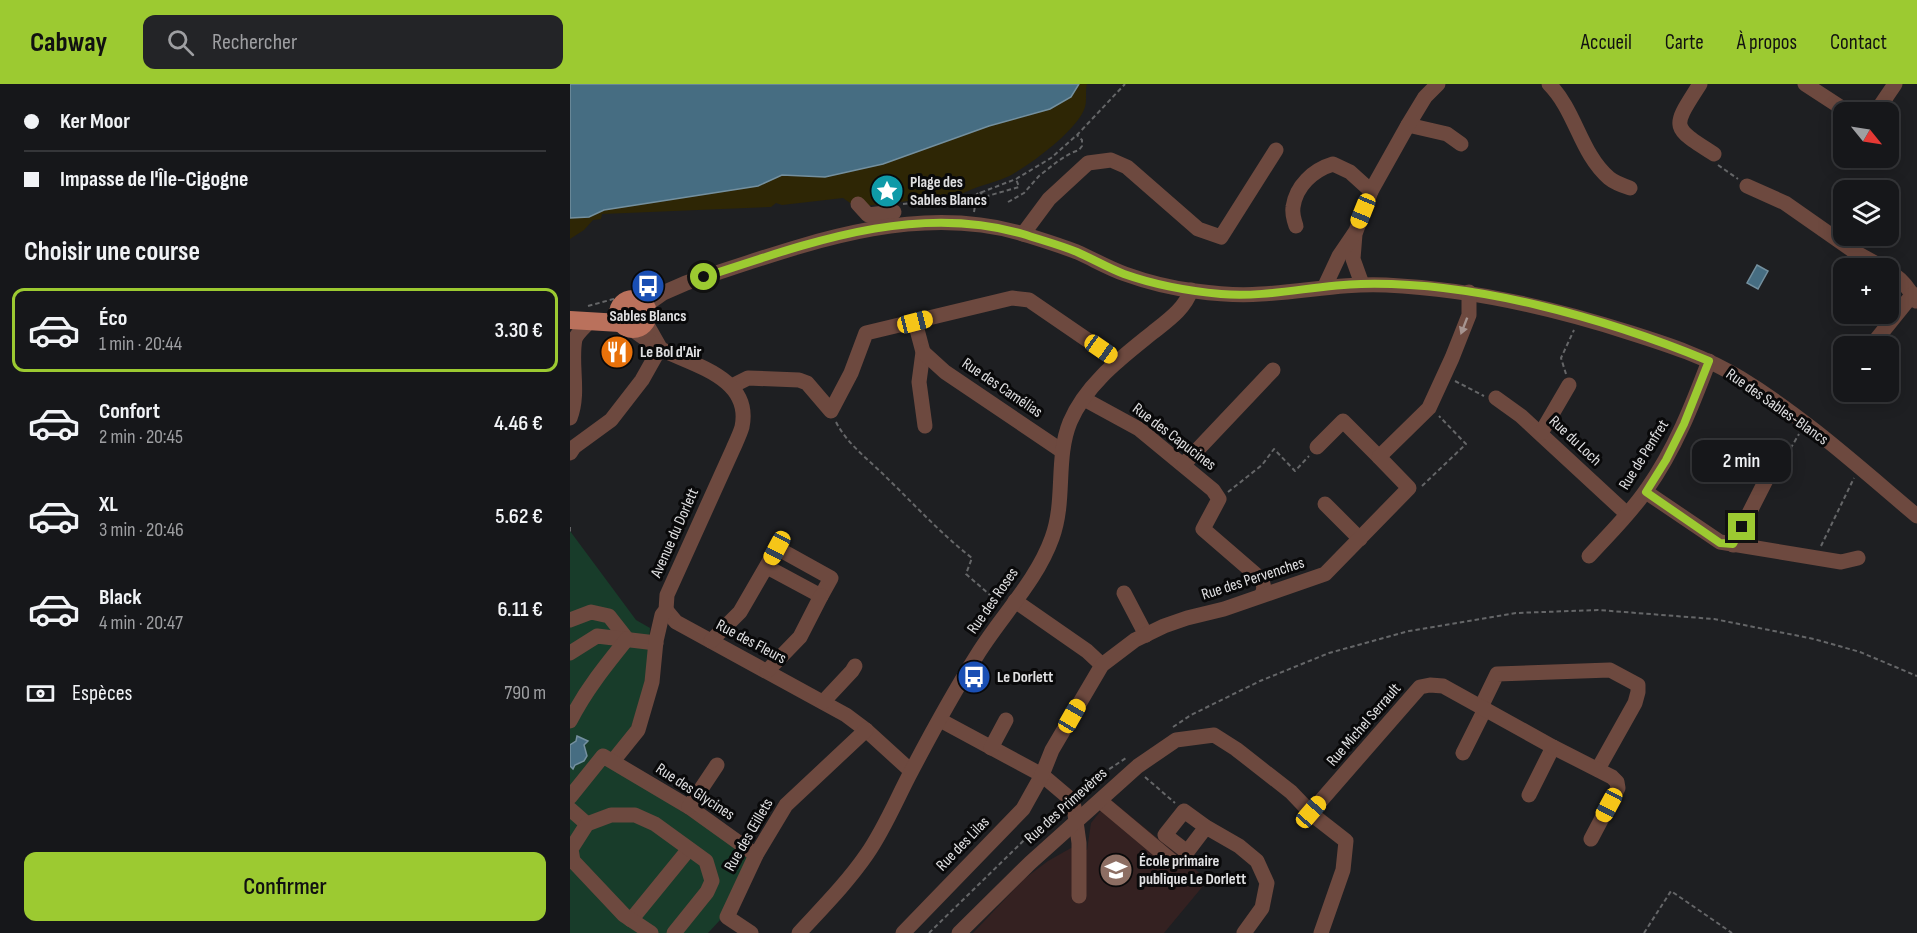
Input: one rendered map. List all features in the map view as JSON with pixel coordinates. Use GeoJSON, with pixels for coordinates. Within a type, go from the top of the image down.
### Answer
{"type":"FeatureCollection","features":[{"type":"Feature","properties":{"kind":"main road","name":"Rue des Sables-Blancs"},"geometry":{"type":"LineString","coordinates":[[578,317],[633,318]]}},
{"type":"Feature","properties":{"kind":"street"},"geometry":{"type":"LineString","coordinates":[[1362,284],[1353,259],[1356,231],[1371,191],[1407,125],[1425,97],[1438,84]]}},
{"type":"Feature","properties":{"kind":"street"},"geometry":{"type":"LineString","coordinates":[[1549,84],[1558,93],[1570,113],[1596,165],[1611,180],[1630,188]]}},
{"type":"Feature","properties":{"kind":"street"},"geometry":{"type":"LineString","coordinates":[[1700,84],[1680,114],[1679,126],[1685,135],[1714,154]]}},
{"type":"Feature","properties":{"kind":"street"},"geometry":{"type":"LineString","coordinates":[[1804,84],[1833,102]]}},
{"type":"Feature","properties":{"kind":"street"},"geometry":{"type":"LineString","coordinates":[[1883,102],[1895,84]]}},
{"type":"Feature","properties":{"kind":"street"},"geometry":{"type":"LineString","coordinates":[[1407,125],[1447,134],[1461,144]]}},
{"type":"Feature","properties":{"kind":"street"},"geometry":{"type":"LineString","coordinates":[[1023,234],[1049,199],[1088,163],[1111,160],[1127,167],[1198,229],[1221,237],[1276,150]]}},
{"type":"Feature","properties":{"kind":"street"},"geometry":{"type":"LineString","coordinates":[[1296,226],[1292,209],[1297,192],[1321,168],[1333,164],[1350,172],[1371,191]]}},
{"type":"Feature","properties":{"kind":"street"},"geometry":{"type":"LineString","coordinates":[[1748,186],[1785,203],[1866,258]]}},
{"type":"Feature","properties":{"kind":"street"},"geometry":{"type":"LineString","coordinates":[[858,204],[868,215],[894,212]]}},
{"type":"Feature","properties":{"kind":"street","name":"Rue des Sables-Blancs"},"geometry":{"type":"LineString","coordinates":[[633,318],[663,293],[686,283],[838,235],[876,228],[940,222],[1001,228],[1076,252],[1123,274],[1159,285],[1191,290],[1223,294],[1260,294],[1362,284],[1416,286],[1469,292],[1579,316],[1680,349],[1709,361],[1740,378],[1806,425],[1917,516]]}},
{"type":"Feature","properties":{"kind":"street"},"geometry":{"type":"LineString","coordinates":[[1325,286],[1339,255],[1356,231]]}},
{"type":"Feature","properties":{"kind":"street"},"geometry":{"type":"LineString","coordinates":[[1880,336],[1915,298],[1899,279]]}},
{"type":"Feature","properties":{"kind":"street","name":"Rue des Roses"},"geometry":{"type":"LineString","coordinates":[[799,933],[846,883],[868,853],[911,771],[980,651],[1044,559],[1053,536],[1061,500],[1062,451],[1070,422],[1083,399],[1118,361],[1177,312],[1189,298],[1191,290]]}},
{"type":"Feature","properties":{"kind":"street"},"geometry":{"type":"LineString","coordinates":[[1379,458],[1429,408],[1469,315],[1469,292]]}},
{"type":"Feature","properties":{"kind":"street"},"geometry":{"type":"LineString","coordinates":[[633,318],[660,348],[715,373],[732,386],[748,378],[799,380],[807,383],[831,411],[851,373],[866,333],[1012,298],[1029,300],[1118,361]]}},
{"type":"Feature","properties":{"kind":"street"},"geometry":{"type":"LineString","coordinates":[[570,418],[574,386],[570,354],[578,317]]}},
{"type":"Feature","properties":{"kind":"street"},"geometry":{"type":"LineString","coordinates":[[915,322],[923,352],[919,382],[925,426]]}},
{"type":"Feature","properties":{"kind":"street"},"geometry":{"type":"LineString","coordinates":[[570,453],[574,447],[611,420],[642,380],[660,348]]}},
{"type":"Feature","properties":{"kind":"street","name":"Rue des Camélias"},"geometry":{"type":"LineString","coordinates":[[923,352],[945,372],[1062,451]]}},
{"type":"Feature","properties":{"kind":"street","name":"Rue de Penfret"},"geometry":{"type":"LineString","coordinates":[[1589,556],[1646,492],[1666,460],[1684,424],[1709,361]]}},
{"type":"Feature","properties":{"kind":"street"},"geometry":{"type":"LineString","coordinates":[[1184,464],[1273,370]]}},
{"type":"Feature","properties":{"kind":"street","name":"Avenue du Dorlett"},"geometry":{"type":"LineString","coordinates":[[613,762],[638,730],[652,682],[656,643],[662,615],[666,610],[667,595],[742,427],[743,411],[738,395],[732,386]]}},
{"type":"Feature","properties":{"kind":"street"},"geometry":{"type":"LineString","coordinates":[[1541,433],[1569,386]]}},
{"type":"Feature","properties":{"kind":"street","name":"Rue du Loch"},"geometry":{"type":"LineString","coordinates":[[1496,398],[1541,433],[1627,514]]}},
{"type":"Feature","properties":{"kind":"street","name":"Rue des Capucines"},"geometry":{"type":"LineString","coordinates":[[1083,399],[1139,429],[1184,464],[1220,499]]}},
{"type":"Feature","properties":{"kind":"street"},"geometry":{"type":"LineString","coordinates":[[1317,447],[1343,421],[1409,488]]}},
{"type":"Feature","properties":{"kind":"street"},"geometry":{"type":"LineString","coordinates":[[1733,544],[1769,474]]}},
{"type":"Feature","properties":{"kind":"street","name":"Rue des Pervenches"},"geometry":{"type":"LineString","coordinates":[[1102,665],[1135,640],[1187,618],[1224,609],[1325,574],[1409,488]]}},
{"type":"Feature","properties":{"kind":"street"},"geometry":{"type":"LineString","coordinates":[[1646,492],[1720,543],[1841,562],[1858,558]]}},
{"type":"Feature","properties":{"kind":"street"},"geometry":{"type":"LineString","coordinates":[[1220,499],[1203,529],[1262,580],[1264,588],[1262,596]]}},
{"type":"Feature","properties":{"kind":"street"},"geometry":{"type":"LineString","coordinates":[[1325,504],[1360,539]]}},
{"type":"Feature","properties":{"kind":"street"},"geometry":{"type":"LineString","coordinates":[[711,641],[740,612],[777,548],[831,578],[800,637],[767,671]]}},
{"type":"Feature","properties":{"kind":"street"},"geometry":{"type":"LineString","coordinates":[[766,567],[821,596]]}},
{"type":"Feature","properties":{"kind":"street"},"geometry":{"type":"LineString","coordinates":[[1124,592],[1146,635]]}},
{"type":"Feature","properties":{"kind":"street"},"geometry":{"type":"LineString","coordinates":[[1011,606],[1088,651],[1102,665]]}},
{"type":"Feature","properties":{"kind":"street","name":"Rue des Fleurs"},"geometry":{"type":"LineString","coordinates":[[666,610],[676,622],[846,715],[911,771]]}},
{"type":"Feature","properties":{"kind":"street"},"geometry":{"type":"LineString","coordinates":[[570,620],[591,612],[609,616],[627,639]]}},
{"type":"Feature","properties":{"kind":"street"},"geometry":{"type":"LineString","coordinates":[[570,652],[597,636],[656,643]]}},
{"type":"Feature","properties":{"kind":"street"},"geometry":{"type":"LineString","coordinates":[[570,721],[599,673],[627,639]]}},
{"type":"Feature","properties":{"kind":"street","name":"Rue des Lilas"},"geometry":{"type":"LineString","coordinates":[[903,933],[1023,809],[1047,780],[1052,750],[1102,665]]}},
{"type":"Feature","properties":{"kind":"street"},"geometry":{"type":"LineString","coordinates":[[823,702],[855,666]]}},
{"type":"Feature","properties":{"kind":"street"},"geometry":{"type":"LineString","coordinates":[[1463,753],[1497,674],[1610,670],[1638,685],[1638,692],[1635,703],[1598,769]]}},
{"type":"Feature","properties":{"kind":"street","name":"Rue Michel Serrault"},"geometry":{"type":"LineString","coordinates":[[1311,812],[1420,687],[1443,686],[1553,747],[1598,769],[1617,782],[1618,788],[1591,839]]}},
{"type":"Feature","properties":{"kind":"street"},"geometry":{"type":"LineString","coordinates":[[940,720],[1047,780],[1068,797],[1074,807],[1079,843],[1079,896]]}},
{"type":"Feature","properties":{"kind":"street"},"geometry":{"type":"LineString","coordinates":[[991,748],[1006,720]]}},
{"type":"Feature","properties":{"kind":"street","name":"Rue des Œillets"},"geometry":{"type":"LineString","coordinates":[[751,933],[727,917],[756,855],[786,805],[866,730]]}},
{"type":"Feature","properties":{"kind":"street","name":"Rue des Primevères"},"geometry":{"type":"LineString","coordinates":[[959,933],[1015,876],[1135,769],[1176,740],[1214,735],[1236,749],[1291,792],[1311,812]]}},
{"type":"Feature","properties":{"kind":"street"},"geometry":{"type":"LineString","coordinates":[[1529,795],[1553,747]]}},
{"type":"Feature","properties":{"kind":"street"},"geometry":{"type":"LineString","coordinates":[[570,797],[603,756],[613,762]]}},
{"type":"Feature","properties":{"kind":"street","name":"Rue des Glycines"},"geometry":{"type":"LineString","coordinates":[[613,762],[688,807],[756,855]]}},
{"type":"Feature","properties":{"kind":"street"},"geometry":{"type":"LineString","coordinates":[[688,807],[717,765]]}},
{"type":"Feature","properties":{"kind":"street"},"geometry":{"type":"LineString","coordinates":[[1105,805],[1173,862]]}},
{"type":"Feature","properties":{"kind":"street"},"geometry":{"type":"LineString","coordinates":[[570,809],[587,824]]}},
{"type":"Feature","properties":{"kind":"street"},"geometry":{"type":"LineString","coordinates":[[1206,827],[1187,852],[1165,835],[1184,811],[1239,846],[1257,861],[1267,883],[1262,908],[1244,933]]}},
{"type":"Feature","properties":{"kind":"street"},"geometry":{"type":"LineString","coordinates":[[1311,812],[1346,841],[1343,870],[1321,933]]}},
{"type":"Feature","properties":{"kind":"street"},"geometry":{"type":"LineString","coordinates":[[651,933],[624,915],[573,861],[571,849],[587,824],[611,815],[635,815],[655,824],[706,861],[712,880],[707,892],[674,933]]}},
{"type":"Feature","properties":{"kind":"street"},"geometry":{"type":"LineString","coordinates":[[631,920],[689,849]]}},
{"type":"Feature","properties":{"kind":"path"},"geometry":{"type":"LineString","coordinates":[[894,212],[896,204],[975,197],[980,192],[1016,178],[1051,158],[1077,135],[1125,84]]}},
{"type":"Feature","properties":{"kind":"path"},"geometry":{"type":"LineString","coordinates":[[1008,202],[1024,193],[1039,176],[1058,161],[1079,150],[1082,140],[1077,135]]}},
{"type":"Feature","properties":{"kind":"path"},"geometry":{"type":"LineString","coordinates":[[1714,154],[1716,163],[1748,186]]}},
{"type":"Feature","properties":{"kind":"path"},"geometry":{"type":"LineString","coordinates":[[980,192],[984,197],[1019,187],[1016,178]]}},
{"type":"Feature","properties":{"kind":"path"},"geometry":{"type":"LineString","coordinates":[[974,224],[975,197]]}},
{"type":"Feature","properties":{"kind":"path"},"geometry":{"type":"LineString","coordinates":[[578,317],[652,288],[663,293]]}},
{"type":"Feature","properties":{"kind":"path"},"geometry":{"type":"LineString","coordinates":[[1569,386],[1561,358],[1579,316]]}},
{"type":"Feature","properties":{"kind":"path"},"geometry":{"type":"LineString","coordinates":[[1444,376],[1480,395],[1496,398]]}},
{"type":"Feature","properties":{"kind":"path"},"geometry":{"type":"LineString","coordinates":[[1409,488],[1415,493],[1466,444],[1429,408]]}},
{"type":"Feature","properties":{"kind":"path"},"geometry":{"type":"LineString","coordinates":[[831,411],[839,428],[861,454],[951,542],[972,558],[966,574],[1011,606]]}},
{"type":"Feature","properties":{"kind":"path"},"geometry":{"type":"LineString","coordinates":[[1769,474],[1778,470],[1806,425]]}},
{"type":"Feature","properties":{"kind":"path"},"geometry":{"type":"LineString","coordinates":[[1220,499],[1262,465],[1274,449],[1295,471],[1317,447]]}},
{"type":"Feature","properties":{"kind":"path"},"geometry":{"type":"LineString","coordinates":[[1815,558],[1859,468]]}},
{"type":"Feature","properties":{"kind":"path"},"geometry":{"type":"LineString","coordinates":[[570,527],[570,534]]}},
{"type":"Feature","properties":{"kind":"path"},"geometry":{"type":"LineString","coordinates":[[1135,769],[1184,811]]}},
{"type":"Feature","properties":{"kind":"path"},"geometry":{"type":"LineString","coordinates":[[1644,933],[1671,891],[1732,933]]}},
{"type":"Feature","properties":{"kind":"shaded area","name":"École primaire publique Le Dorlett"},"geometry":{"type":"Polygon","coordinates":[[[1110,799],[1208,880],[1164,933],[973,933],[1024,879],[1048,861],[1071,848],[1087,850],[1091,823],[1110,799]]]}},
{"type":"Feature","properties":{"kind":"green space"},"geometry":{"type":"Polygon","coordinates":[[[570,531],[636,620],[650,628],[646,681],[629,734],[606,763],[750,855],[720,920],[708,933],[570,933],[570,531]]]}},
{"type":"Feature","properties":{"kind":"sand"},"geometry":{"type":"Polygon","coordinates":[[[570,84],[1087,84],[1086,104],[1081,116],[1052,146],[1007,177],[960,195],[856,207],[843,198],[782,205],[776,203],[771,207],[602,214],[601,219],[593,220],[584,230],[570,239],[570,84]]]}},
{"type":"Feature","properties":{"kind":"water"},"geometry":{"type":"Polygon","coordinates":[[[570,84],[1079,84],[1071,97],[1050,109],[989,126],[883,164],[825,177],[782,175],[758,186],[604,210],[589,217],[570,218],[570,84]]]}},
{"type":"Feature","properties":{"kind":"water"},"geometry":{"type":"Polygon","coordinates":[[[1757,265],[1768,271],[1758,289],[1747,283],[1757,265]]]}},
{"type":"Feature","properties":{"kind":"water"},"geometry":{"type":"Polygon","coordinates":[[[577,736],[588,741],[584,745],[587,756],[573,769],[570,766],[570,745],[576,741],[577,736]]]}},
{"type":"Feature","properties":{"kind":"place","name":"Plage des Sables Blancs"},"geometry":{"type":"Point","coordinates":[887,191]}},
{"type":"Feature","properties":{"kind":"place","name":"Sables Blancs"},"geometry":{"type":"Point","coordinates":[648,286]}},
{"type":"Feature","properties":{"kind":"place","name":"Le Bol d'Air"},"geometry":{"type":"Point","coordinates":[617,352]}},
{"type":"Feature","properties":{"kind":"place","name":"Le Dorlett"},"geometry":{"type":"Point","coordinates":[974,677]}},
{"type":"Feature","properties":{"kind":"place","name":"École primaire publique Le Dorlett"},"geometry":{"type":"Point","coordinates":[1116,870]}},
{"type":"Feature","properties":{"kind":"route"},"geometry":{"type":"LineString","coordinates":[[704,277],[838,235],[876,228],[940,222],[1001,228],[1076,252],[1123,274],[1159,285],[1191,290],[1223,294],[1260,294],[1362,284],[1416,286],[1469,292],[1579,316],[1680,349],[1709,361],[1684,424],[1666,460],[1646,492],[1720,543],[1733,544],[1742,527]]}}]}
